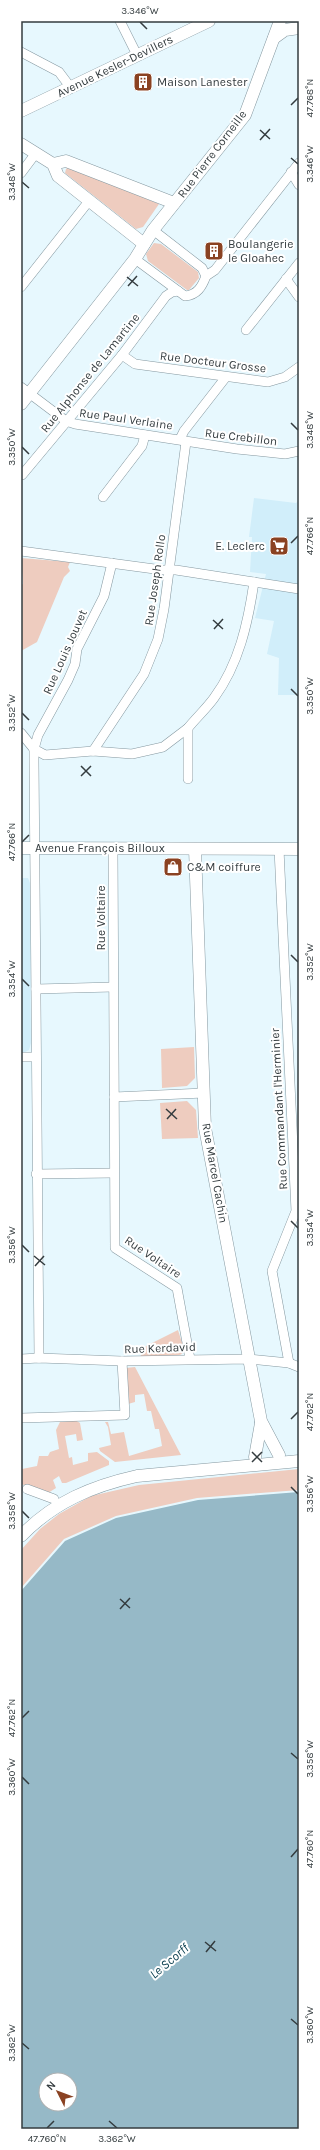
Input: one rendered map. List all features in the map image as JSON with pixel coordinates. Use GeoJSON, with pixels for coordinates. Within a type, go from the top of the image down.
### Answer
{"type":"FeatureCollection","features":[{"type":"Feature","properties":{"kind":"street"},"geometry":{"type":"LineString","coordinates":[[120,21],[137,55]]}},
{"type":"Feature","properties":{"kind":"street","name":"Avenue Kesler-Devillers"},"geometry":{"type":"LineString","coordinates":[[21,112],[209,21]]}},
{"type":"Feature","properties":{"kind":"street","name":"Rue Pierre Corneille"},"geometry":{"type":"LineString","coordinates":[[21,404],[25,390],[135,258],[174,203],[245,115],[280,21]]}},
{"type":"Feature","properties":{"kind":"street"},"geometry":{"type":"LineString","coordinates":[[274,38],[285,30],[299,28]]}},
{"type":"Feature","properties":{"kind":"street"},"geometry":{"type":"LineString","coordinates":[[21,52],[59,72],[71,88]]}},
{"type":"Feature","properties":{"kind":"street"},"geometry":{"type":"LineString","coordinates":[[21,144],[53,164],[58,176],[144,244]]}},
{"type":"Feature","properties":{"kind":"street"},"geometry":{"type":"LineString","coordinates":[[21,173],[36,153]]}},
{"type":"Feature","properties":{"kind":"street","name":"Rue Pierre Corneille"},"geometry":{"type":"LineString","coordinates":[[53,164],[66,161],[174,203]]}},
{"type":"Feature","properties":{"kind":"street"},"geometry":{"type":"LineString","coordinates":[[135,258],[185,296],[193,295],[202,286],[206,276],[214,270],[299,163]]}},
{"type":"Feature","properties":{"kind":"street"},"geometry":{"type":"LineString","coordinates":[[291,172],[299,185]]}},
{"type":"Feature","properties":{"kind":"street"},"geometry":{"type":"LineString","coordinates":[[21,287],[89,201]]}},
{"type":"Feature","properties":{"kind":"street"},"geometry":{"type":"LineString","coordinates":[[154,230],[202,268],[206,276]]}},
{"type":"Feature","properties":{"kind":"street"},"geometry":{"type":"LineString","coordinates":[[246,330],[299,262]]}},
{"type":"Feature","properties":{"kind":"street"},"geometry":{"type":"LineString","coordinates":[[286,279],[299,297]]}},
{"type":"Feature","properties":{"kind":"street","name":"Rue Alphonse de Lamartine"},"geometry":{"type":"LineString","coordinates":[[22,475],[122,355],[166,296],[172,292],[178,291]]}},
{"type":"Feature","properties":{"kind":"street","name":"Rue Docteur Grosse"},"geometry":{"type":"LineString","coordinates":[[122,355],[135,364],[268,382],[285,377],[299,367]]}},
{"type":"Feature","properties":{"kind":"street"},"geometry":{"type":"LineString","coordinates":[[183,441],[184,430],[226,377]]}},
{"type":"Feature","properties":{"kind":"street","name":"Rue Paul Verlaine"},"geometry":{"type":"LineString","coordinates":[[25,390],[66,421],[75,424],[183,441]]}},
{"type":"Feature","properties":{"kind":"street"},"geometry":{"type":"LineString","coordinates":[[103,497],[142,446],[145,436]]}},
{"type":"Feature","properties":{"kind":"street","name":"Rue Crebillon"},"geometry":{"type":"LineString","coordinates":[[183,441],[285,454],[299,451]]}},
{"type":"Feature","properties":{"kind":"street","name":"Rue Joseph Rollo"},"geometry":{"type":"LineString","coordinates":[[93,751],[144,674],[158,639],[164,609],[183,441]]}},
{"type":"Feature","properties":{"kind":"street"},"geometry":{"type":"LineString","coordinates":[[21,551],[176,570],[299,589]]}},
{"type":"Feature","properties":{"kind":"street","name":"Rue Louis Jouvet"},"geometry":{"type":"LineString","coordinates":[[34,749],[38,735],[72,670],[78,649],[104,596],[112,563]]}},
{"type":"Feature","properties":{"kind":"street"},"geometry":{"type":"LineString","coordinates":[[21,733],[34,749],[45,755],[93,751],[132,754],[163,747],[188,728],[214,698],[230,670],[244,637],[254,582]]}},
{"type":"Feature","properties":{"kind":"street"},"geometry":{"type":"LineString","coordinates":[[188,728],[188,779]]}},
{"type":"Feature","properties":{"kind":"street"},"geometry":{"type":"LineString","coordinates":[[34,749],[36,847],[36,1174],[39,1358]]}},
{"type":"Feature","properties":{"kind":"street","name":"Avenue François Billoux"},"geometry":{"type":"LineString","coordinates":[[21,848],[299,849]]}},
{"type":"Feature","properties":{"kind":"street","name":"Rue Voltaire"},"geometry":{"type":"LineString","coordinates":[[113,849],[115,1248],[177,1288],[190,1359]]}},
{"type":"Feature","properties":{"kind":"street","name":"Rue Marcel Cachin"},"geometry":{"type":"LineString","coordinates":[[195,849],[205,1128],[262,1421],[279,1455]]}},
{"type":"Feature","properties":{"kind":"street","name":"Rue Commandant l'Herminier"},"geometry":{"type":"LineString","coordinates":[[279,849],[297,1211],[272,1271],[288,1363]]}},
{"type":"Feature","properties":{"kind":"street"},"geometry":{"type":"LineString","coordinates":[[36,989],[113,987]]}},
{"type":"Feature","properties":{"kind":"street"},"geometry":{"type":"LineString","coordinates":[[21,1057],[36,1057]]}},
{"type":"Feature","properties":{"kind":"street"},"geometry":{"type":"LineString","coordinates":[[114,1098],[204,1093]]}},
{"type":"Feature","properties":{"kind":"street"},"geometry":{"type":"LineString","coordinates":[[36,1174],[114,1174]]}},
{"type":"Feature","properties":{"kind":"street","name":"Rue Kerdavid"},"geometry":{"type":"LineString","coordinates":[[21,1359],[39,1358],[122,1361],[249,1359],[288,1363],[299,1367]]}},
{"type":"Feature","properties":{"kind":"street"},"geometry":{"type":"LineString","coordinates":[[21,1418],[125,1415],[122,1361]]}},
{"type":"Feature","properties":{"kind":"street","name":"Rue Marcel Cachin"},"geometry":{"type":"LineString","coordinates":[[255,1457],[262,1421]]}},
{"type":"Feature","properties":{"kind":"street"},"geometry":{"type":"LineString","coordinates":[[21,1526],[54,1499],[86,1483],[111,1474],[136,1469],[299,1452]]}},
{"type":"Feature","properties":{"kind":"street"},"geometry":{"type":"LineString","coordinates":[[21,1536],[43,1515],[65,1501],[89,1489],[114,1481],[137,1476],[299,1461]]}},
{"type":"Feature","properties":{"kind":"street"},"geometry":{"type":"LineString","coordinates":[[27,1489],[54,1499]]}},
{"type":"Feature","properties":{"kind":"shaded area"},"geometry":{"type":"Polygon","coordinates":[[[70,166],[159,204],[143,227],[136,229],[65,173],[66,169],[70,166]]]}},
{"type":"Feature","properties":{"kind":"shaded area"},"geometry":{"type":"Polygon","coordinates":[[[154,243],[161,244],[198,272],[199,278],[189,290],[148,261],[146,254],[154,243]]]}},
{"type":"Feature","properties":{"kind":"shaded area"},"geometry":{"type":"Polygon","coordinates":[[[254,498],[296,503],[299,500],[299,695],[278,695],[279,658],[267,654],[274,621],[255,618],[266,574],[250,572],[252,537],[249,537],[254,498]]]}},
{"type":"Feature","properties":{"kind":"shaded area"},"geometry":{"type":"Polygon","coordinates":[[[21,558],[70,562],[68,567],[70,571],[64,577],[37,642],[21,651],[21,585],[23,584],[21,558]]]}},
{"type":"Feature","properties":{"kind":"shaded area"},"geometry":{"type":"Polygon","coordinates":[[[21,878],[28,878],[30,883],[31,1043],[29,1050],[21,1054],[21,878]]]}},
{"type":"Feature","properties":{"kind":"shaded area"},"geometry":{"type":"Polygon","coordinates":[[[194,1047],[195,1078],[187,1086],[162,1088],[161,1049],[194,1047]]]}},
{"type":"Feature","properties":{"kind":"shaded area"},"geometry":{"type":"Polygon","coordinates":[[[187,1101],[196,1110],[198,1138],[162,1139],[160,1103],[187,1101]]]}},
{"type":"Feature","properties":{"kind":"shaded area"},"geometry":{"type":"Polygon","coordinates":[[[178,1330],[184,1349],[182,1354],[177,1356],[140,1357],[146,1346],[178,1330]]]}},
{"type":"Feature","properties":{"kind":"shaded area"},"geometry":{"type":"Polygon","coordinates":[[[135,1367],[181,1455],[115,1462],[100,1451],[99,1448],[111,1445],[108,1427],[105,1422],[108,1422],[111,1434],[124,1432],[129,1456],[162,1446],[159,1429],[155,1429],[151,1411],[147,1411],[144,1394],[135,1395],[135,1402],[128,1404],[128,1410],[126,1368],[135,1367]]]}},
{"type":"Feature","properties":{"kind":"shaded area"},"geometry":{"type":"Polygon","coordinates":[[[75,1420],[80,1423],[83,1440],[77,1441],[76,1434],[65,1436],[69,1458],[72,1457],[73,1465],[88,1461],[88,1453],[97,1452],[109,1461],[109,1465],[66,1483],[62,1483],[59,1476],[53,1480],[56,1488],[48,1493],[21,1484],[21,1463],[22,1469],[37,1466],[39,1456],[48,1456],[50,1452],[59,1449],[56,1430],[60,1422],[75,1420]]]}},
{"type":"Feature","properties":{"kind":"shaded area"},"geometry":{"type":"Polygon","coordinates":[[[299,1469],[299,1490],[197,1498],[116,1516],[64,1539],[21,1588],[21,1550],[40,1529],[59,1514],[91,1496],[139,1485],[299,1469]]]}},
{"type":"Feature","properties":{"kind":"water","name":"Le Scorff"},"geometry":{"type":"Polygon","coordinates":[[[299,1492],[299,2129],[21,2129],[21,1591],[65,1541],[116,1518],[198,1500],[299,1492]]]}},
{"type":"Feature","properties":{"kind":"place","name":"Maison Lanester"},"geometry":{"type":"Point","coordinates":[143,82]}},
{"type":"Feature","properties":{"kind":"place","name":"Boulangerie le Gloahec"},"geometry":{"type":"Point","coordinates":[214,251]}},
{"type":"Feature","properties":{"kind":"place","name":"E. Leclerc"},"geometry":{"type":"Point","coordinates":[279,546]}},
{"type":"Feature","properties":{"kind":"place","name":"C&M coiffure"},"geometry":{"type":"Point","coordinates":[173,867]}}]}
